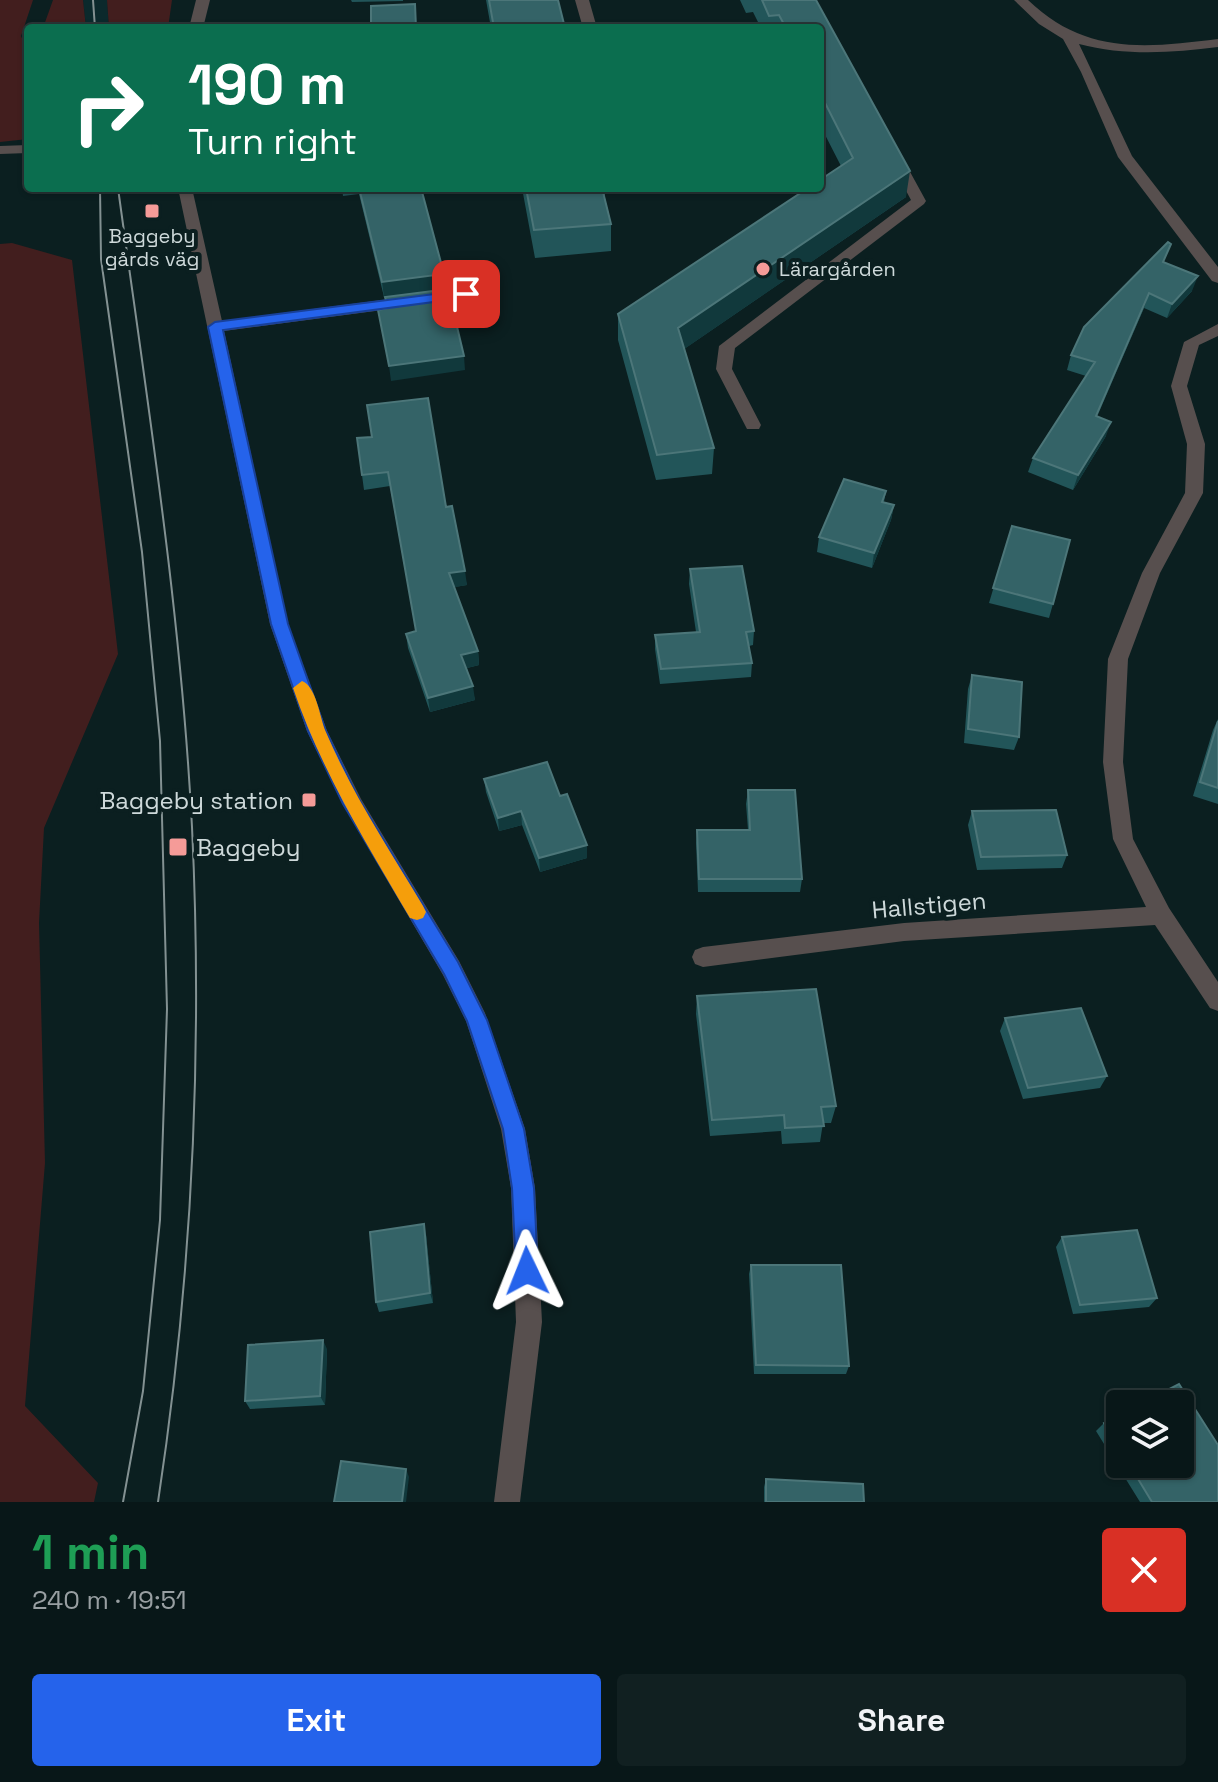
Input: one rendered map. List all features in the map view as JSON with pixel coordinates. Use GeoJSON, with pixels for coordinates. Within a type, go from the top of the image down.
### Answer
{"type":"FeatureCollection","features":[{"type":"Feature","properties":{"kind":"street"},"geometry":{"type":"LineString","coordinates":[[197,24],[203,0]]}},
{"type":"Feature","properties":{"kind":"street"},"geometry":{"type":"LineString","coordinates":[[582,0],[589,24]]}},
{"type":"Feature","properties":{"kind":"street"},"geometry":{"type":"LineString","coordinates":[[1021,0],[1035,14],[1068,36],[1099,43],[1164,47],[1218,43]]}},
{"type":"Feature","properties":{"kind":"street"},"geometry":{"type":"LineString","coordinates":[[1068,36],[1088,72],[1125,157],[1218,278]]}},
{"type":"Feature","properties":{"kind":"street"},"geometry":{"type":"LineString","coordinates":[[753,425],[724,369],[727,346],[919,201],[889,146]]}},
{"type":"Feature","properties":{"kind":"street"},"geometry":{"type":"LineString","coordinates":[[0,150],[24,149]]}},
{"type":"Feature","properties":{"kind":"street"},"geometry":{"type":"LineString","coordinates":[[186,192],[279,624],[317,731],[353,804],[451,968],[477,1020],[513,1129],[523,1188],[529,1322],[507,1502]]}},
{"type":"Feature","properties":{"kind":"street"},"geometry":{"type":"LineString","coordinates":[[215,327],[466,294]]}},
{"type":"Feature","properties":{"kind":"street"},"geometry":{"type":"LineString","coordinates":[[1218,329],[1192,342],[1179,386],[1196,444],[1194,493],[1151,573],[1118,659],[1113,762],[1123,839],[1161,915],[1218,1001]]}},
{"type":"Feature","properties":{"kind":"street","name":"Hallstigen"},"geometry":{"type":"LineString","coordinates":[[703,957],[904,932],[1161,915]]}},
{"type":"Feature","properties":{"kind":"shaded area"},"geometry":{"type":"Polygon","coordinates":[[[0,0],[33,0],[21,36],[24,43],[24,139],[0,142],[0,0]]]}},
{"type":"Feature","properties":{"kind":"shaded area"},"geometry":{"type":"Polygon","coordinates":[[[53,0],[83,0],[86,24],[44,24],[53,0]]]}},
{"type":"Feature","properties":{"kind":"shaded area"},"geometry":{"type":"Polygon","coordinates":[[[83,0],[107,0],[109,24],[86,24],[83,0]]]}},
{"type":"Feature","properties":{"kind":"shaded area"},"geometry":{"type":"Polygon","coordinates":[[[107,0],[172,0],[169,24],[109,24],[107,0]]]}},
{"type":"Feature","properties":{"kind":"shaded area"},"geometry":{"type":"Polygon","coordinates":[[[12,243],[72,260],[118,654],[44,828],[39,923],[45,1163],[25,1406],[98,1483],[94,1502],[0,1502],[0,244],[12,243]]]}},
{"type":"Feature","properties":{"kind":"building"},"geometry":{"type":"Polygon","coordinates":[[[489,0],[558,0],[564,24],[493,24],[489,0]]]}},
{"type":"Feature","properties":{"kind":"building","name":"Lärargården"},"geometry":{"type":"Polygon","coordinates":[[[762,0],[816,0],[910,171],[678,328],[714,448],[657,455],[618,314],[802,192],[824,192],[824,177],[853,158],[824,101],[824,24],[784,24],[779,15],[769,16],[762,0]]]}},
{"type":"Feature","properties":{"kind":"building"},"geometry":{"type":"Polygon","coordinates":[[[415,4],[416,24],[371,24],[371,6],[415,4]]]}},
{"type":"Feature","properties":{"kind":"building"},"geometry":{"type":"Polygon","coordinates":[[[360,192],[422,192],[444,274],[382,282],[360,192]]]}},
{"type":"Feature","properties":{"kind":"building"},"geometry":{"type":"Polygon","coordinates":[[[527,192],[603,192],[611,224],[534,230],[527,192]]]}},
{"type":"Feature","properties":{"kind":"building"},"geometry":{"type":"Polygon","coordinates":[[[1168,242],[1171,244],[1163,262],[1198,276],[1172,304],[1149,293],[1096,416],[1111,422],[1078,475],[1033,458],[1095,362],[1071,355],[1084,327],[1168,242]]]}},
{"type":"Feature","properties":{"kind":"building"},"geometry":{"type":"Polygon","coordinates":[[[448,289],[464,356],[389,366],[378,310],[388,308],[385,297],[448,289]]]}},
{"type":"Feature","properties":{"kind":"building"},"geometry":{"type":"Polygon","coordinates":[[[428,398],[446,507],[452,506],[465,571],[449,573],[478,651],[461,655],[473,686],[428,698],[406,634],[416,631],[388,472],[362,475],[357,438],[372,437],[367,405],[428,398]]]}},
{"type":"Feature","properties":{"kind":"building"},"geometry":{"type":"Polygon","coordinates":[[[844,479],[886,491],[882,502],[894,505],[874,553],[819,537],[844,479]]]}},
{"type":"Feature","properties":{"kind":"building"},"geometry":{"type":"Polygon","coordinates":[[[1012,526],[1070,540],[1053,604],[993,588],[1012,526]]]}},
{"type":"Feature","properties":{"kind":"building"},"geometry":{"type":"Polygon","coordinates":[[[742,566],[754,631],[746,632],[752,663],[661,669],[655,635],[700,632],[690,569],[742,566]]]}},
{"type":"Feature","properties":{"kind":"building"},"geometry":{"type":"Polygon","coordinates":[[[972,675],[1022,682],[1019,737],[968,729],[972,675]]]}},
{"type":"Feature","properties":{"kind":"building"},"geometry":{"type":"Polygon","coordinates":[[[1218,721],[1218,788],[1200,782],[1218,721]]]}},
{"type":"Feature","properties":{"kind":"building"},"geometry":{"type":"Polygon","coordinates":[[[547,762],[560,796],[567,794],[587,845],[539,858],[521,811],[498,818],[484,779],[547,762]]]}},
{"type":"Feature","properties":{"kind":"building"},"geometry":{"type":"Polygon","coordinates":[[[748,790],[795,790],[802,879],[699,879],[697,830],[750,830],[748,790]]]}},
{"type":"Feature","properties":{"kind":"building"},"geometry":{"type":"Polygon","coordinates":[[[1056,810],[1067,855],[981,857],[972,811],[1056,810]]]}},
{"type":"Feature","properties":{"kind":"building"},"geometry":{"type":"Polygon","coordinates":[[[816,989],[836,1106],[821,1107],[824,1126],[785,1128],[784,1115],[712,1120],[697,996],[816,989]]]}},
{"type":"Feature","properties":{"kind":"building"},"geometry":{"type":"Polygon","coordinates":[[[1081,1008],[1107,1076],[1028,1088],[1005,1018],[1081,1008]]]}},
{"type":"Feature","properties":{"kind":"building"},"geometry":{"type":"Polygon","coordinates":[[[424,1224],[430,1293],[376,1302],[370,1232],[424,1224]]]}},
{"type":"Feature","properties":{"kind":"building"},"geometry":{"type":"Polygon","coordinates":[[[1137,1230],[1157,1298],[1080,1305],[1062,1237],[1137,1230]]]}},
{"type":"Feature","properties":{"kind":"building"},"geometry":{"type":"Polygon","coordinates":[[[751,1265],[841,1265],[849,1366],[756,1365],[751,1265]]]}},
{"type":"Feature","properties":{"kind":"building"},"geometry":{"type":"Polygon","coordinates":[[[323,1340],[320,1396],[245,1401],[248,1345],[323,1340]]]}},
{"type":"Feature","properties":{"kind":"building"},"geometry":{"type":"Polygon","coordinates":[[[1179,1384],[1183,1390],[1167,1390],[1179,1384]]]}},
{"type":"Feature","properties":{"kind":"building"},"geometry":{"type":"Polygon","coordinates":[[[1194,1407],[1218,1445],[1218,1502],[1152,1502],[1137,1478],[1194,1478],[1194,1407]]]}},
{"type":"Feature","properties":{"kind":"building"},"geometry":{"type":"Polygon","coordinates":[[[341,1461],[406,1469],[402,1502],[334,1502],[341,1461]]]}},
{"type":"Feature","properties":{"kind":"building"},"geometry":{"type":"Polygon","coordinates":[[[766,1479],[863,1484],[864,1502],[766,1502],[766,1479]]]}},
{"type":"Feature","properties":{"kind":"tram line"},"geometry":{"type":"LineString","coordinates":[[93,0],[95,24]]}},
{"type":"Feature","properties":{"kind":"tram line"},"geometry":{"type":"LineString","coordinates":[[100,192],[101,259],[142,552],[160,741],[167,1009],[160,1220],[143,1391],[123,1502]]}},
{"type":"Feature","properties":{"kind":"tram line"},"geometry":{"type":"LineString","coordinates":[[119,192],[180,667],[195,912],[195,1081],[187,1250],[158,1502]]}},
{"type":"Feature","properties":{"kind":"slow traffic"},"geometry":{"type":"LineString","coordinates":[[302,688],[317,731],[353,804],[417,912]]}},
{"type":"Feature","properties":{"kind":"place","name":"Baggeby gårds väg"},"geometry":{"type":"Point","coordinates":[152,211]}},
{"type":"Feature","properties":{"kind":"place","name":"Lärargården"},"geometry":{"type":"Point","coordinates":[763,269]}},
{"type":"Feature","properties":{"kind":"place","name":"Baggeby station"},"geometry":{"type":"Point","coordinates":[309,800]}},
{"type":"Feature","properties":{"kind":"place","name":"Baggeby"},"geometry":{"type":"Point","coordinates":[178,847]}},
{"type":"Feature","properties":{"kind":"route"},"geometry":{"type":"LineString","coordinates":[[466,294],[215,327],[279,624],[317,731],[353,804],[451,968],[477,1020],[513,1129],[523,1188],[527,1271]]}}]}
